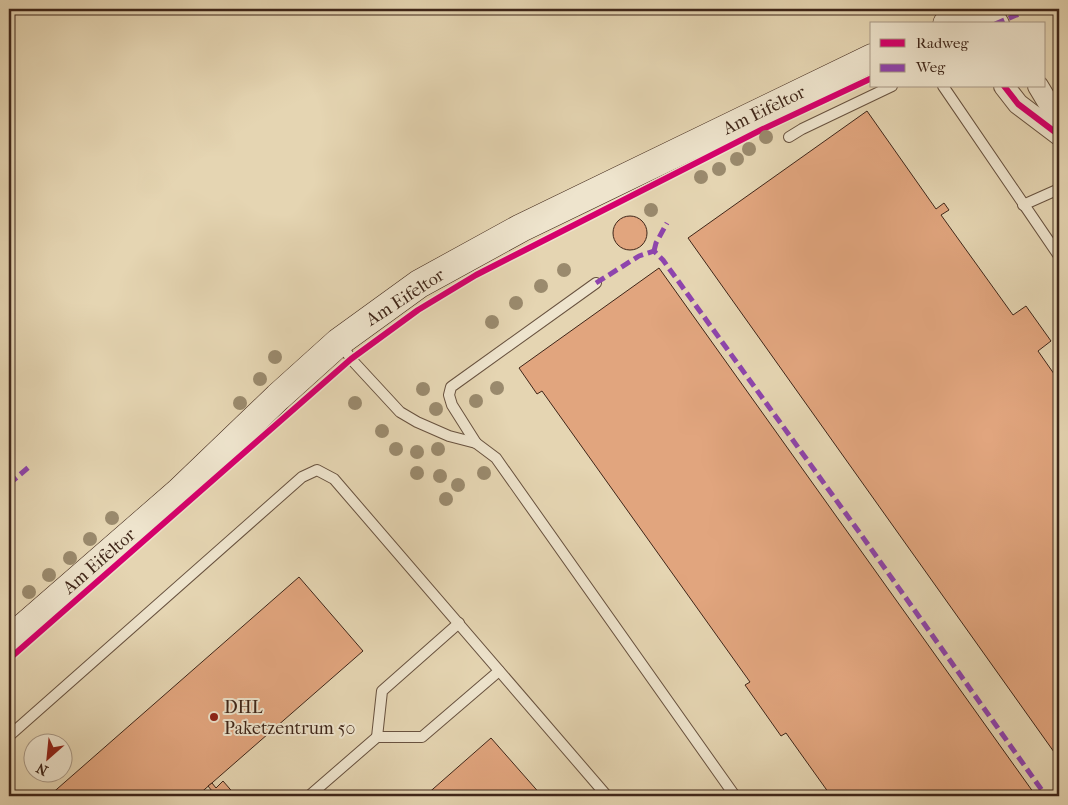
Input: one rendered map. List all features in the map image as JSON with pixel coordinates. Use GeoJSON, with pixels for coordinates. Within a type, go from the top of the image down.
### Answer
{"type":"FeatureCollection","features":[{"type":"Feature","properties":{"kind":"main road"},"geometry":{"type":"LineString","coordinates":[[955,22],[985,9]]}},
{"type":"Feature","properties":{"kind":"main road","name":"Am Eifeltor"},"geometry":{"type":"LineString","coordinates":[[9,640],[179,492],[278,397],[339,342],[419,284],[521,228],[870,59]]}},
{"type":"Feature","properties":{"kind":"street"},"geometry":{"type":"LineString","coordinates":[[990,9],[998,22]]}},
{"type":"Feature","properties":{"kind":"street"},"geometry":{"type":"LineString","coordinates":[[1006,88],[1018,104],[1059,135]]}},
{"type":"Feature","properties":{"kind":"street"},"geometry":{"type":"LineString","coordinates":[[1039,88],[1059,121]]}},
{"type":"Feature","properties":{"kind":"lane"},"geometry":{"type":"LineString","coordinates":[[789,137],[888,88]]}},
{"type":"Feature","properties":{"kind":"lane"},"geometry":{"type":"LineString","coordinates":[[944,88],[1059,256]]}},
{"type":"Feature","properties":{"kind":"lane"},"geometry":{"type":"LineString","coordinates":[[1024,205],[1059,189]]}},
{"type":"Feature","properties":{"kind":"lane"},"geometry":{"type":"LineString","coordinates":[[596,283],[451,387],[448,395],[452,405],[476,443],[496,458],[735,796]]}},
{"type":"Feature","properties":{"kind":"lane"},"geometry":{"type":"LineString","coordinates":[[339,342],[351,359],[400,412],[448,436],[476,443]]}},
{"type":"Feature","properties":{"kind":"lane"},"geometry":{"type":"LineString","coordinates":[[9,736],[302,477],[317,470],[334,479],[607,796]]}},
{"type":"Feature","properties":{"kind":"lane"},"geometry":{"type":"LineString","coordinates":[[377,737],[382,691],[458,624]]}},
{"type":"Feature","properties":{"kind":"lane"},"geometry":{"type":"LineString","coordinates":[[310,796],[377,737],[422,737],[499,671]]}},
{"type":"Feature","properties":{"kind":"building"},"geometry":{"type":"Polygon","coordinates":[[[867,111],[936,209],[944,203],[949,210],[941,215],[1013,315],[1026,306],[1051,341],[1038,351],[1059,381],[1059,759],[688,238],[867,111]]]}},
{"type":"Feature","properties":{"kind":"building"},"geometry":{"type":"Polygon","coordinates":[[[630,216],[637,217],[642,221],[646,226],[646,240],[642,245],[637,249],[630,250],[623,249],[618,245],[614,240],[613,233],[614,226],[618,221],[623,217],[630,216]]]}},
{"type":"Feature","properties":{"kind":"building"},"geometry":{"type":"Polygon","coordinates":[[[659,268],[1036,796],[831,796],[786,733],[781,736],[745,685],[750,682],[542,391],[537,394],[519,368],[659,268]]]}},
{"type":"Feature","properties":{"kind":"building","name":"DHL Paketzentrum 50"},"geometry":{"type":"Polygon","coordinates":[[[299,577],[363,651],[197,796],[49,796],[65,782],[72,782],[72,776],[299,577]]]}},
{"type":"Feature","properties":{"kind":"building"},"geometry":{"type":"Polygon","coordinates":[[[491,738],[542,796],[425,796],[491,738]]]}},
{"type":"Feature","properties":{"kind":"building"},"geometry":{"type":"Polygon","coordinates":[[[223,781],[236,796],[210,796],[208,794],[212,791],[208,786],[212,783],[216,788],[223,781]]]}},
{"type":"Feature","properties":{"kind":"marked path"},"geometry":{"type":"LineString","coordinates":[[1000,22],[1031,9]]}},
{"type":"Feature","properties":{"kind":"marked path"},"geometry":{"type":"LineString","coordinates":[[654,251],[656,243],[667,223]]}},
{"type":"Feature","properties":{"kind":"marked path"},"geometry":{"type":"LineString","coordinates":[[596,283],[639,256],[654,251],[663,260],[1046,796]]}},
{"type":"Feature","properties":{"kind":"marked path"},"geometry":{"type":"LineString","coordinates":[[9,484],[30,466]]}},
{"type":"Feature","properties":{"kind":"cycle path"},"geometry":{"type":"LineString","coordinates":[[9,659],[351,359],[418,310],[476,275],[763,129],[870,79]]}},
{"type":"Feature","properties":{"kind":"cycle path"},"geometry":{"type":"LineString","coordinates":[[1006,88],[1018,104],[1059,135]]}},
{"type":"Feature","properties":{"kind":"place","name":"DHL Paketzentrum 50"},"geometry":{"type":"Point","coordinates":[214,717]}}]}
